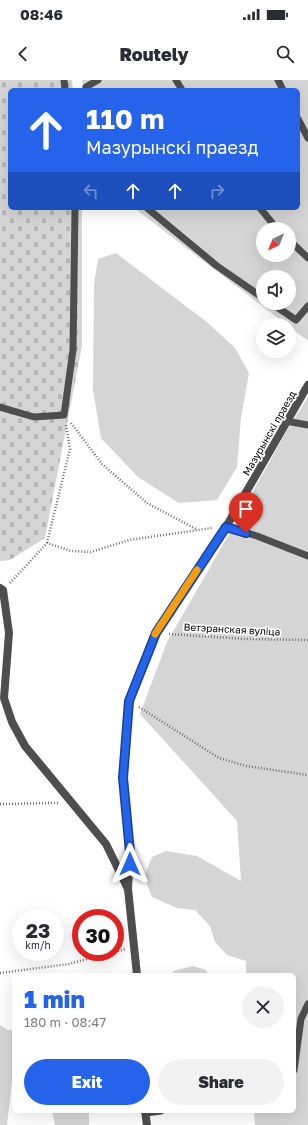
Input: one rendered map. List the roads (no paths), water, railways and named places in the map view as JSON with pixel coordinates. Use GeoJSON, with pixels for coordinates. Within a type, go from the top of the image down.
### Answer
{"type":"FeatureCollection","features":[{"type":"Feature","properties":{"kind":"street","name":"Мазурынскі праезд"},"geometry":{"type":"LineString","coordinates":[[128,889],[130,852],[123,778],[129,701],[156,633],[226,527],[308,385]]}},
{"type":"Feature","properties":{"kind":"street"},"geometry":{"type":"LineString","coordinates":[[2,589],[9,633],[4,698],[12,722],[25,746],[106,844],[128,889],[137,973]]}},
{"type":"Feature","properties":{"kind":"street"},"geometry":{"type":"LineString","coordinates":[[145,1113],[147,1125]]}},
{"type":"Feature","properties":{"kind":"lane"},"geometry":{"type":"LineString","coordinates":[[86,86],[98,80]]}},
{"type":"Feature","properties":{"kind":"lane"},"geometry":{"type":"LineString","coordinates":[[300,124],[308,138]]}},
{"type":"Feature","properties":{"kind":"lane"},"geometry":{"type":"LineString","coordinates":[[0,407],[34,417],[64,415],[73,350],[75,210]]}},
{"type":"Feature","properties":{"kind":"lane"},"geometry":{"type":"LineString","coordinates":[[149,210],[217,266],[256,293]]}},
{"type":"Feature","properties":{"kind":"lane"},"geometry":{"type":"LineString","coordinates":[[262,210],[271,222]]}},
{"type":"Feature","properties":{"kind":"lane"},"geometry":{"type":"LineString","coordinates":[[296,247],[308,258]]}},
{"type":"Feature","properties":{"kind":"lane"},"geometry":{"type":"LineString","coordinates":[[281,310],[296,320],[308,306]]}},
{"type":"Feature","properties":{"kind":"lane"},"geometry":{"type":"LineString","coordinates":[[286,421],[308,425]]}},
{"type":"Feature","properties":{"kind":"lane"},"geometry":{"type":"LineString","coordinates":[[226,527],[257,536],[308,556]]}},
{"type":"Feature","properties":{"kind":"lane"},"geometry":{"type":"LineString","coordinates":[[296,1055],[301,1019],[308,1004]]}}]}
